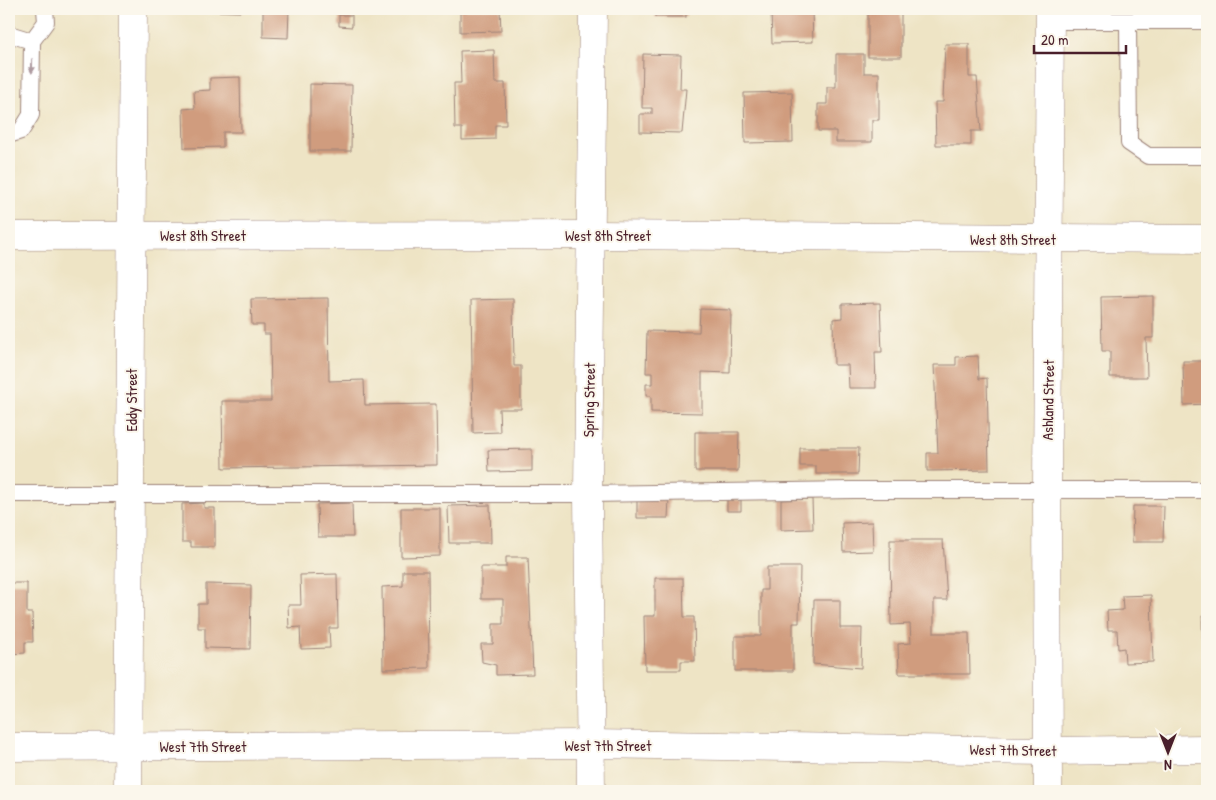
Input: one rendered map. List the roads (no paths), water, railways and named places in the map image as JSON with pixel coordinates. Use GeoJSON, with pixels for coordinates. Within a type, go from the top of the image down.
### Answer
{"type":"FeatureCollection","features":[{"type":"Feature","properties":{"kind":"street","name":"Eddy Street"},"geometry":{"type":"LineString","coordinates":[[128,791],[133,9]]}},
{"type":"Feature","properties":{"kind":"street","name":"Spring Street"},"geometry":{"type":"LineString","coordinates":[[591,791],[588,494],[592,9]]}},
{"type":"Feature","properties":{"kind":"street","name":"Ashland Street"},"geometry":{"type":"LineString","coordinates":[[1048,791],[1047,490],[1050,15]]}},
{"type":"Feature","properties":{"kind":"street","name":"West 8th Street"},"geometry":{"type":"LineString","coordinates":[[9,236],[591,235],[1207,239]]}},
{"type":"Feature","properties":{"kind":"street","name":"West 7th Street"},"geometry":{"type":"LineString","coordinates":[[9,747],[591,744],[1048,751],[1207,749]]}},
{"type":"Feature","properties":{"kind":"lane"},"geometry":{"type":"LineString","coordinates":[[9,135],[21,131],[31,115],[32,41],[46,22],[45,9]]}},
{"type":"Feature","properties":{"kind":"lane"},"geometry":{"type":"LineString","coordinates":[[1050,15],[1128,21],[1207,21]]}},
{"type":"Feature","properties":{"kind":"lane"},"geometry":{"type":"LineString","coordinates":[[1128,21],[1129,143],[1148,156],[1207,156]]}},
{"type":"Feature","properties":{"kind":"lane"},"geometry":{"type":"LineString","coordinates":[[9,34],[32,41]]}},
{"type":"Feature","properties":{"kind":"lane"},"geometry":{"type":"LineString","coordinates":[[9,494],[588,494],[1207,490]]}}]}
